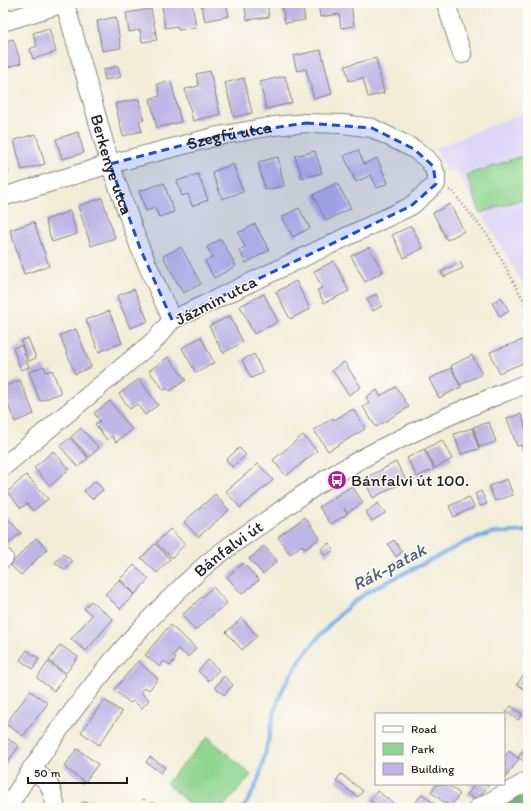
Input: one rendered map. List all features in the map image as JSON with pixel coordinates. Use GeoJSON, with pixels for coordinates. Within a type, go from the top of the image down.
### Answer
{"type":"FeatureCollection","features":[{"type":"Feature","properties":{"kind":"street"},"geometry":{"type":"LineString","coordinates":[[3,22],[65,3]]}},
{"type":"Feature","properties":{"kind":"street","name":"Berkenye utca"},"geometry":{"type":"LineString","coordinates":[[65,3],[110,164],[140,248],[172,320]]}},
{"type":"Feature","properties":{"kind":"street"},"geometry":{"type":"LineString","coordinates":[[446,3],[462,54]]}},
{"type":"Feature","properties":{"kind":"street","name":"Szegfű utca"},"geometry":{"type":"LineString","coordinates":[[3,197],[110,164],[218,136],[274,126],[306,123],[343,124],[372,128],[414,149],[426,158],[433,166],[436,174],[436,184]]}},
{"type":"Feature","properties":{"kind":"street","name":"Jázmin utca"},"geometry":{"type":"LineString","coordinates":[[3,467],[135,358],[155,340],[172,320],[411,206],[436,184]]}},
{"type":"Feature","properties":{"kind":"street","name":"Bánfalvi út"},"geometry":{"type":"LineString","coordinates":[[7,808],[31,769],[80,700],[120,650],[165,604],[216,557],[314,487],[369,454],[410,433],[528,383]]}},
{"type":"Feature","properties":{"kind":"street"},"geometry":{"type":"LineString","coordinates":[[31,769],[45,778],[49,784],[56,808]]}},
{"type":"Feature","properties":{"kind":"street"},"geometry":{"type":"LineString","coordinates":[[478,808],[528,781]]}},
{"type":"Feature","properties":{"kind":"path"},"geometry":{"type":"LineString","coordinates":[[436,184],[452,191],[489,237],[528,308]]}},
{"type":"Feature","properties":{"kind":"path"},"geometry":{"type":"LineString","coordinates":[[143,808],[144,799]]}},
{"type":"Feature","properties":{"kind":"highlighted area"},"geometry":{"type":"Polygon","coordinates":[[[306,123],[372,128],[414,149],[433,166],[436,184],[411,206],[172,320],[140,248],[110,164],[218,136],[306,123]]]}},
{"type":"Feature","properties":{"kind":"shaded area"},"geometry":{"type":"Polygon","coordinates":[[[528,111],[528,292],[455,169],[447,172],[436,148],[528,111]]]}},
{"type":"Feature","properties":{"kind":"green space"},"geometry":{"type":"Polygon","coordinates":[[[528,154],[528,197],[480,213],[467,175],[528,154]]]}},
{"type":"Feature","properties":{"kind":"green space"},"geometry":{"type":"Polygon","coordinates":[[[208,737],[251,775],[222,808],[194,808],[166,783],[208,737]]]}},
{"type":"Feature","properties":{"kind":"green space"},"geometry":{"type":"Polygon","coordinates":[[[528,791],[528,808],[494,808],[528,791]]]}},
{"type":"Feature","properties":{"kind":"building"},"geometry":{"type":"Polygon","coordinates":[[[178,3],[192,3],[196,27],[178,30],[177,26],[165,28],[162,6],[178,3]]]}},
{"type":"Feature","properties":{"kind":"building"},"geometry":{"type":"Polygon","coordinates":[[[201,3],[226,3],[229,16],[205,21],[201,3]]]}},
{"type":"Feature","properties":{"kind":"building"},"geometry":{"type":"Polygon","coordinates":[[[244,3],[267,3],[269,17],[247,20],[244,3]]]}},
{"type":"Feature","properties":{"kind":"building"},"geometry":{"type":"Polygon","coordinates":[[[281,3],[302,3],[305,20],[285,23],[281,3]]]}},
{"type":"Feature","properties":{"kind":"building"},"geometry":{"type":"Polygon","coordinates":[[[318,3],[351,3],[354,26],[341,28],[339,14],[320,17],[318,3]]]}},
{"type":"Feature","properties":{"kind":"building"},"geometry":{"type":"Polygon","coordinates":[[[151,9],[157,40],[142,42],[140,30],[129,32],[126,13],[151,9]]]}},
{"type":"Feature","properties":{"kind":"building"},"geometry":{"type":"Polygon","coordinates":[[[116,17],[121,48],[102,51],[97,21],[116,17]]]}},
{"type":"Feature","properties":{"kind":"building"},"geometry":{"type":"Polygon","coordinates":[[[49,28],[56,52],[33,59],[30,49],[37,46],[33,33],[49,28]]]}},
{"type":"Feature","properties":{"kind":"building"},"geometry":{"type":"Polygon","coordinates":[[[13,39],[21,63],[3,69],[3,42],[13,39]]]}},
{"type":"Feature","properties":{"kind":"building"},"geometry":{"type":"Polygon","coordinates":[[[321,50],[332,94],[314,99],[306,69],[297,71],[293,56],[321,50]]]}},
{"type":"Feature","properties":{"kind":"building"},"geometry":{"type":"Polygon","coordinates":[[[376,58],[384,93],[368,97],[363,78],[349,81],[345,66],[376,58]]]}},
{"type":"Feature","properties":{"kind":"building"},"geometry":{"type":"Polygon","coordinates":[[[118,66],[121,77],[105,80],[103,70],[118,66]]]}},
{"type":"Feature","properties":{"kind":"building"},"geometry":{"type":"Polygon","coordinates":[[[210,71],[220,114],[193,121],[185,89],[199,86],[196,74],[210,71]]]}},
{"type":"Feature","properties":{"kind":"building"},"geometry":{"type":"Polygon","coordinates":[[[285,76],[292,103],[266,109],[260,82],[285,76]]]}},
{"type":"Feature","properties":{"kind":"building"},"geometry":{"type":"Polygon","coordinates":[[[244,78],[252,113],[234,117],[225,83],[244,78]]]}},
{"type":"Feature","properties":{"kind":"building"},"geometry":{"type":"Polygon","coordinates":[[[171,81],[181,122],[157,128],[150,99],[160,96],[157,84],[171,81]]]}},
{"type":"Feature","properties":{"kind":"building"},"geometry":{"type":"Polygon","coordinates":[[[139,99],[144,120],[139,121],[142,131],[123,136],[115,104],[139,99]]]}},
{"type":"Feature","properties":{"kind":"building"},"geometry":{"type":"Polygon","coordinates":[[[78,132],[84,153],[62,159],[56,139],[78,132]]]}},
{"type":"Feature","properties":{"kind":"building"},"geometry":{"type":"Polygon","coordinates":[[[36,134],[45,164],[22,170],[14,140],[36,134]]]}},
{"type":"Feature","properties":{"kind":"building"},"geometry":{"type":"Polygon","coordinates":[[[358,150],[364,164],[377,158],[388,183],[377,188],[371,175],[356,182],[344,156],[358,150]]]}},
{"type":"Feature","properties":{"kind":"building"},"geometry":{"type":"Polygon","coordinates":[[[315,151],[322,173],[302,178],[295,156],[315,151]]]}},
{"type":"Feature","properties":{"kind":"building"},"geometry":{"type":"Polygon","coordinates":[[[3,154],[9,173],[3,175],[3,154]]]}},
{"type":"Feature","properties":{"kind":"building"},"geometry":{"type":"Polygon","coordinates":[[[278,157],[284,186],[265,190],[258,162],[278,157]]]}},
{"type":"Feature","properties":{"kind":"building"},"geometry":{"type":"Polygon","coordinates":[[[233,164],[243,192],[222,199],[212,172],[233,164]]]}},
{"type":"Feature","properties":{"kind":"building"},"geometry":{"type":"Polygon","coordinates":[[[198,174],[208,200],[192,206],[188,194],[182,196],[177,181],[198,174]]]}},
{"type":"Feature","properties":{"kind":"building"},"geometry":{"type":"Polygon","coordinates":[[[164,183],[174,212],[159,217],[155,208],[146,211],[139,191],[164,183]]]}},
{"type":"Feature","properties":{"kind":"building"},"geometry":{"type":"Polygon","coordinates":[[[337,183],[351,208],[326,221],[313,195],[337,183]]]}},
{"type":"Feature","properties":{"kind":"building"},"geometry":{"type":"Polygon","coordinates":[[[102,198],[115,238],[91,246],[78,206],[102,198]]]}},
{"type":"Feature","properties":{"kind":"building"},"geometry":{"type":"Polygon","coordinates":[[[450,204],[464,231],[447,240],[433,213],[450,204]]]}},
{"type":"Feature","properties":{"kind":"building"},"geometry":{"type":"Polygon","coordinates":[[[299,208],[310,228],[293,237],[282,217],[299,208]]]}},
{"type":"Feature","properties":{"kind":"building"},"geometry":{"type":"Polygon","coordinates":[[[70,211],[77,234],[52,242],[45,220],[70,211]]]}},
{"type":"Feature","properties":{"kind":"building"},"geometry":{"type":"Polygon","coordinates":[[[34,222],[49,266],[24,274],[10,230],[34,222]]]}},
{"type":"Feature","properties":{"kind":"building"},"geometry":{"type":"Polygon","coordinates":[[[255,224],[269,250],[246,263],[239,250],[245,247],[238,233],[255,224]]]}},
{"type":"Feature","properties":{"kind":"building"},"geometry":{"type":"Polygon","coordinates":[[[411,226],[423,248],[404,258],[392,235],[411,226]]]}},
{"type":"Feature","properties":{"kind":"building"},"geometry":{"type":"Polygon","coordinates":[[[221,239],[236,266],[214,278],[205,261],[213,257],[207,247],[221,239]]]}},
{"type":"Feature","properties":{"kind":"building"},"geometry":{"type":"Polygon","coordinates":[[[181,247],[201,284],[183,293],[163,256],[181,247]]]}},
{"type":"Feature","properties":{"kind":"building"},"geometry":{"type":"Polygon","coordinates":[[[369,247],[383,272],[365,282],[351,256],[369,247]]]}},
{"type":"Feature","properties":{"kind":"building"},"geometry":{"type":"Polygon","coordinates":[[[334,261],[349,291],[324,303],[317,290],[322,288],[314,271],[334,261]]]}},
{"type":"Feature","properties":{"kind":"building"},"geometry":{"type":"Polygon","coordinates":[[[460,262],[463,268],[444,277],[441,272],[460,262]]]}},
{"type":"Feature","properties":{"kind":"building"},"geometry":{"type":"Polygon","coordinates":[[[296,281],[310,309],[290,319],[276,292],[296,281]]]}},
{"type":"Feature","properties":{"kind":"building"},"geometry":{"type":"Polygon","coordinates":[[[134,289],[148,321],[130,328],[117,296],[134,289]]]}},
{"type":"Feature","properties":{"kind":"building"},"geometry":{"type":"Polygon","coordinates":[[[264,294],[278,322],[254,334],[240,306],[264,294]]]}},
{"type":"Feature","properties":{"kind":"building"},"geometry":{"type":"Polygon","coordinates":[[[376,294],[382,306],[373,311],[367,299],[376,294]]]}},
{"type":"Feature","properties":{"kind":"building"},"geometry":{"type":"Polygon","coordinates":[[[501,297],[509,311],[500,317],[492,303],[501,297]]]}},
{"type":"Feature","properties":{"kind":"building"},"geometry":{"type":"Polygon","coordinates":[[[109,311],[122,343],[99,352],[86,320],[109,311]]]}},
{"type":"Feature","properties":{"kind":"building"},"geometry":{"type":"Polygon","coordinates":[[[230,316],[243,342],[223,353],[209,326],[230,316]]]}},
{"type":"Feature","properties":{"kind":"building"},"geometry":{"type":"Polygon","coordinates":[[[76,329],[91,367],[75,374],[60,335],[76,329]]]}},
{"type":"Feature","properties":{"kind":"building"},"geometry":{"type":"Polygon","coordinates":[[[201,337],[214,363],[196,373],[182,348],[201,337]]]}},
{"type":"Feature","properties":{"kind":"building"},"geometry":{"type":"Polygon","coordinates":[[[28,338],[36,358],[29,361],[21,341],[28,338]]]}},
{"type":"Feature","properties":{"kind":"building"},"geometry":{"type":"Polygon","coordinates":[[[528,338],[528,361],[499,373],[490,352],[528,338]]]}},
{"type":"Feature","properties":{"kind":"building"},"geometry":{"type":"Polygon","coordinates":[[[21,345],[29,367],[21,370],[13,348],[21,345]]]}},
{"type":"Feature","properties":{"kind":"building"},"geometry":{"type":"Polygon","coordinates":[[[254,354],[263,373],[251,378],[242,360],[254,354]]]}},
{"type":"Feature","properties":{"kind":"building"},"geometry":{"type":"Polygon","coordinates":[[[472,355],[482,374],[460,385],[451,366],[472,355]]]}},
{"type":"Feature","properties":{"kind":"building"},"geometry":{"type":"Polygon","coordinates":[[[168,357],[186,380],[170,391],[167,388],[164,390],[149,371],[168,357]]]}},
{"type":"Feature","properties":{"kind":"building"},"geometry":{"type":"Polygon","coordinates":[[[344,362],[361,387],[349,395],[332,370],[344,362]]]}},
{"type":"Feature","properties":{"kind":"building"},"geometry":{"type":"Polygon","coordinates":[[[44,366],[46,372],[52,370],[61,393],[40,401],[29,372],[44,366]]]}},
{"type":"Feature","properties":{"kind":"building"},"geometry":{"type":"Polygon","coordinates":[[[451,368],[461,387],[439,398],[429,379],[451,368]]]}},
{"type":"Feature","properties":{"kind":"building"},"geometry":{"type":"Polygon","coordinates":[[[139,379],[158,405],[145,415],[137,404],[130,409],[119,394],[139,379]]]}},
{"type":"Feature","properties":{"kind":"building"},"geometry":{"type":"Polygon","coordinates":[[[20,380],[34,414],[15,422],[3,392],[3,387],[20,380]]]}},
{"type":"Feature","properties":{"kind":"building"},"geometry":{"type":"Polygon","coordinates":[[[396,387],[409,407],[376,427],[363,407],[369,403],[366,397],[377,390],[380,396],[396,387]]]}},
{"type":"Feature","properties":{"kind":"building"},"geometry":{"type":"Polygon","coordinates":[[[110,401],[132,430],[116,442],[112,436],[107,440],[95,424],[100,421],[94,413],[110,401]]]}},
{"type":"Feature","properties":{"kind":"building"},"geometry":{"type":"Polygon","coordinates":[[[353,409],[365,429],[328,451],[314,430],[333,418],[334,420],[353,409]]]}},
{"type":"Feature","properties":{"kind":"building"},"geometry":{"type":"Polygon","coordinates":[[[521,414],[528,434],[528,464],[521,445],[517,446],[507,418],[521,414]]]}},
{"type":"Feature","properties":{"kind":"building"},"geometry":{"type":"Polygon","coordinates":[[[489,422],[496,442],[479,447],[473,427],[489,422]]]}},
{"type":"Feature","properties":{"kind":"building"},"geometry":{"type":"Polygon","coordinates":[[[81,428],[99,448],[89,457],[71,437],[81,428]]]}},
{"type":"Feature","properties":{"kind":"building"},"geometry":{"type":"Polygon","coordinates":[[[472,428],[479,449],[461,454],[454,434],[472,428]]]}},
{"type":"Feature","properties":{"kind":"building"},"geometry":{"type":"Polygon","coordinates":[[[303,435],[317,451],[286,476],[273,460],[303,435]]]}},
{"type":"Feature","properties":{"kind":"building"},"geometry":{"type":"Polygon","coordinates":[[[70,438],[88,458],[78,467],[60,446],[70,438]]]}},
{"type":"Feature","properties":{"kind":"building"},"geometry":{"type":"Polygon","coordinates":[[[442,440],[452,459],[435,468],[425,449],[442,440]]]}},
{"type":"Feature","properties":{"kind":"building"},"geometry":{"type":"Polygon","coordinates":[[[239,448],[246,455],[232,467],[226,460],[239,448]]]}},
{"type":"Feature","properties":{"kind":"building"},"geometry":{"type":"Polygon","coordinates":[[[424,449],[434,469],[417,477],[407,458],[424,449]]]}},
{"type":"Feature","properties":{"kind":"building"},"geometry":{"type":"Polygon","coordinates":[[[53,451],[69,469],[50,486],[34,468],[53,451]]]}},
{"type":"Feature","properties":{"kind":"building"},"geometry":{"type":"Polygon","coordinates":[[[396,462],[406,480],[373,498],[364,479],[396,462]]]}},
{"type":"Feature","properties":{"kind":"building"},"geometry":{"type":"Polygon","coordinates":[[[258,464],[273,480],[240,508],[226,491],[258,464]]]}},
{"type":"Feature","properties":{"kind":"building"},"geometry":{"type":"Polygon","coordinates":[[[26,475],[48,499],[33,511],[27,504],[21,508],[7,492],[26,475]]]}},
{"type":"Feature","properties":{"kind":"building"},"geometry":{"type":"Polygon","coordinates":[[[507,479],[513,495],[495,501],[489,486],[507,479]]]}},
{"type":"Feature","properties":{"kind":"building"},"geometry":{"type":"Polygon","coordinates":[[[95,481],[103,490],[92,499],[84,491],[95,481]]]}},
{"type":"Feature","properties":{"kind":"building"},"geometry":{"type":"Polygon","coordinates":[[[352,486],[363,503],[347,513],[344,508],[347,514],[331,524],[319,507],[352,486]]]}},
{"type":"Feature","properties":{"kind":"building"},"geometry":{"type":"Polygon","coordinates":[[[481,491],[487,504],[480,506],[475,494],[481,491]]]}},
{"type":"Feature","properties":{"kind":"building"},"geometry":{"type":"Polygon","coordinates":[[[215,494],[229,510],[198,537],[184,522],[215,494]]]}},
{"type":"Feature","properties":{"kind":"building"},"geometry":{"type":"Polygon","coordinates":[[[469,497],[474,507],[454,517],[449,506],[469,497]]]}},
{"type":"Feature","properties":{"kind":"building"},"geometry":{"type":"Polygon","coordinates":[[[378,503],[385,513],[372,521],[366,512],[378,503]]]}},
{"type":"Feature","properties":{"kind":"building"},"geometry":{"type":"Polygon","coordinates":[[[3,513],[21,533],[5,546],[3,544],[3,513]]]}},
{"type":"Feature","properties":{"kind":"building"},"geometry":{"type":"Polygon","coordinates":[[[305,517],[320,538],[305,549],[302,545],[290,554],[278,537],[305,517]]]}},
{"type":"Feature","properties":{"kind":"building"},"geometry":{"type":"Polygon","coordinates":[[[170,529],[185,544],[172,558],[156,543],[170,529]]]}},
{"type":"Feature","properties":{"kind":"building"},"geometry":{"type":"Polygon","coordinates":[[[36,538],[47,549],[21,575],[10,565],[36,538]]]}},
{"type":"Feature","properties":{"kind":"building"},"geometry":{"type":"Polygon","coordinates":[[[394,540],[402,552],[396,557],[388,544],[394,540]]]}},
{"type":"Feature","properties":{"kind":"building"},"geometry":{"type":"Polygon","coordinates":[[[329,543],[334,550],[325,556],[321,549],[329,543]]]}},
{"type":"Feature","properties":{"kind":"building"},"geometry":{"type":"Polygon","coordinates":[[[155,544],[170,559],[157,573],[141,558],[155,544]]]}},
{"type":"Feature","properties":{"kind":"building"},"geometry":{"type":"Polygon","coordinates":[[[264,546],[277,561],[263,574],[249,559],[264,546]]]}},
{"type":"Feature","properties":{"kind":"building"},"geometry":{"type":"Polygon","coordinates":[[[63,554],[72,561],[65,570],[55,563],[63,554]]]}},
{"type":"Feature","properties":{"kind":"building"},"geometry":{"type":"Polygon","coordinates":[[[243,563],[259,580],[242,594],[227,577],[243,563]]]}},
{"type":"Feature","properties":{"kind":"building"},"geometry":{"type":"Polygon","coordinates":[[[134,565],[149,579],[135,594],[120,579],[134,565]]]}},
{"type":"Feature","properties":{"kind":"building"},"geometry":{"type":"Polygon","coordinates":[[[119,580],[134,595],[120,609],[105,594],[119,580]]]}},
{"type":"Feature","properties":{"kind":"building"},"geometry":{"type":"Polygon","coordinates":[[[213,587],[227,603],[195,630],[182,615],[213,587]]]}},
{"type":"Feature","properties":{"kind":"building"},"geometry":{"type":"Polygon","coordinates":[[[91,601],[113,619],[86,651],[71,639],[92,615],[84,609],[91,601]]]}},
{"type":"Feature","properties":{"kind":"building"},"geometry":{"type":"Polygon","coordinates":[[[242,618],[257,636],[242,650],[226,632],[242,618]]]}},
{"type":"Feature","properties":{"kind":"building"},"geometry":{"type":"Polygon","coordinates":[[[170,625],[196,648],[188,657],[178,649],[173,656],[176,658],[170,666],[164,661],[160,667],[145,655],[170,625]]]}},
{"type":"Feature","properties":{"kind":"building"},"geometry":{"type":"Polygon","coordinates":[[[60,645],[78,657],[66,673],[49,661],[60,645]]]}},
{"type":"Feature","properties":{"kind":"building"},"geometry":{"type":"Polygon","coordinates":[[[27,650],[39,659],[33,669],[20,660],[27,650]]]}},
{"type":"Feature","properties":{"kind":"building"},"geometry":{"type":"Polygon","coordinates":[[[208,660],[219,670],[209,681],[198,671],[208,660]]]}},
{"type":"Feature","properties":{"kind":"building"},"geometry":{"type":"Polygon","coordinates":[[[138,661],[158,679],[149,690],[145,687],[140,692],[149,700],[142,708],[133,701],[130,703],[114,690],[138,661]]]}},
{"type":"Feature","properties":{"kind":"building"},"geometry":{"type":"Polygon","coordinates":[[[48,662],[66,675],[54,691],[37,678],[48,662]]]}},
{"type":"Feature","properties":{"kind":"building"},"geometry":{"type":"Polygon","coordinates":[[[224,676],[233,685],[224,695],[215,687],[224,676]]]}},
{"type":"Feature","properties":{"kind":"building"},"geometry":{"type":"Polygon","coordinates":[[[523,676],[528,680],[528,692],[517,684],[523,676]]]}},
{"type":"Feature","properties":{"kind":"building"},"geometry":{"type":"Polygon","coordinates":[[[30,691],[48,703],[23,736],[6,724],[30,691]]]}},
{"type":"Feature","properties":{"kind":"building"},"geometry":{"type":"Polygon","coordinates":[[[104,700],[122,712],[99,745],[81,732],[104,700]]]}},
{"type":"Feature","properties":{"kind":"building"},"geometry":{"type":"Polygon","coordinates":[[[511,706],[522,714],[518,720],[506,712],[511,706]]]}},
{"type":"Feature","properties":{"kind":"building"},"geometry":{"type":"Polygon","coordinates":[[[3,736],[19,746],[3,769],[3,736]]]}},
{"type":"Feature","properties":{"kind":"building"},"geometry":{"type":"Polygon","coordinates":[[[528,744],[528,764],[518,757],[528,744]]]}},
{"type":"Feature","properties":{"kind":"building"},"geometry":{"type":"Polygon","coordinates":[[[77,749],[98,764],[85,782],[64,767],[77,749]]]}},
{"type":"Feature","properties":{"kind":"building"},"geometry":{"type":"Polygon","coordinates":[[[509,751],[519,759],[505,778],[505,757],[509,751]]]}},
{"type":"Feature","properties":{"kind":"building"},"geometry":{"type":"Polygon","coordinates":[[[150,757],[165,767],[161,773],[146,762],[150,757]]]}},
{"type":"Feature","properties":{"kind":"building"},"geometry":{"type":"Polygon","coordinates":[[[341,774],[363,791],[358,797],[336,781],[341,774]]]}},
{"type":"Feature","properties":{"kind":"building"},"geometry":{"type":"Polygon","coordinates":[[[436,785],[448,785],[460,794],[450,807],[431,792],[436,785]]]}},
{"type":"Feature","properties":{"kind":"building"},"geometry":{"type":"Polygon","coordinates":[[[470,785],[488,785],[477,801],[467,794],[473,787],[470,785]]]}},
{"type":"Feature","properties":{"kind":"building"},"geometry":{"type":"Polygon","coordinates":[[[377,791],[400,808],[380,808],[370,801],[377,791]]]}},
{"type":"Feature","properties":{"kind":"building"},"geometry":{"type":"Polygon","coordinates":[[[422,794],[440,808],[411,808],[422,794]]]}},
{"type":"Feature","properties":{"kind":"building"},"geometry":{"type":"Polygon","coordinates":[[[82,802],[120,805],[120,808],[81,808],[82,802]]]}},
{"type":"Feature","properties":{"kind":"building"},"geometry":{"type":"Polygon","coordinates":[[[151,803],[178,806],[178,808],[151,808],[151,803]]]}},
{"type":"Feature","properties":{"kind":"waterway","name":"Rák-patak"},"geometry":{"type":"LineString","coordinates":[[243,808],[256,785],[264,759],[276,707],[290,676],[314,643],[342,613],[369,591],[466,542],[492,533],[528,531]]}},
{"type":"Feature","properties":{"kind":"place","name":"Bánfalvi út 100."},"geometry":{"type":"Point","coordinates":[337,480]}}]}
